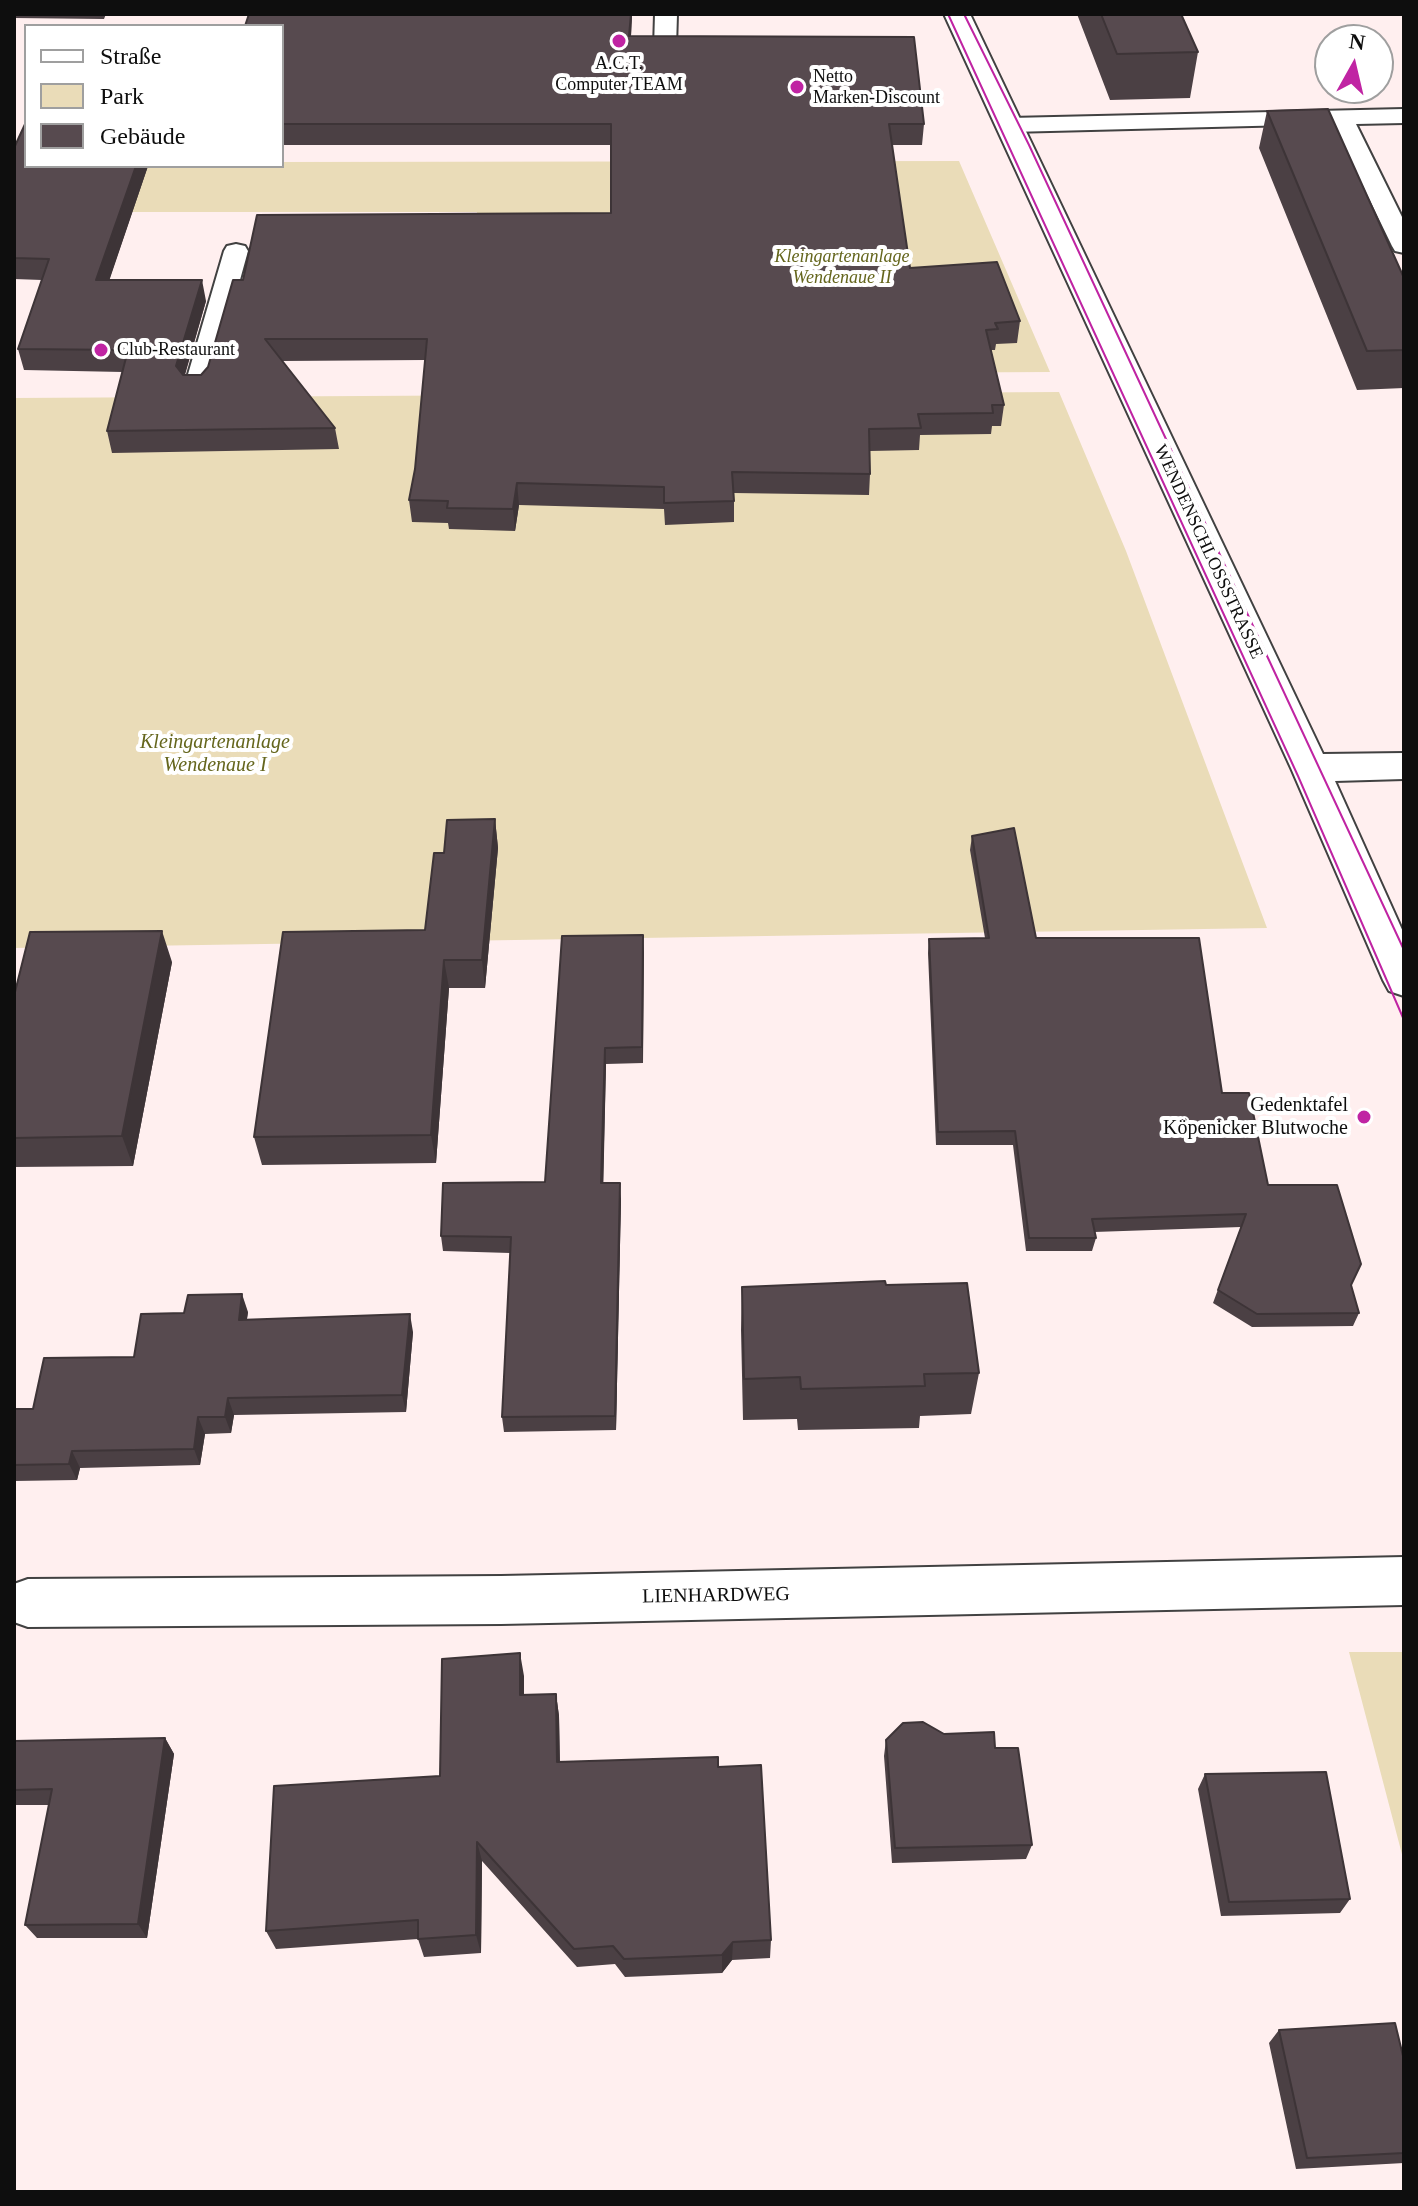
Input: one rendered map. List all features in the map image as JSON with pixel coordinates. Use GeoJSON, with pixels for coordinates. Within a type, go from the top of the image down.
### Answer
{"type":"FeatureCollection","features":[{"type":"Feature","properties":{"kind":"street","name":"WENDENSCHLOSSSTRASSE"},"geometry":{"type":"LineString","coordinates":[[957,14],[1310,768],[1404,980]]}},
{"type":"Feature","properties":{"kind":"street"},"geometry":{"type":"LineString","coordinates":[[1310,768],[1404,766]]}},
{"type":"Feature","properties":{"kind":"street","name":"LIENHARDWEG"},"geometry":{"type":"LineString","coordinates":[[28,1603],[454,1601],[1404,1581]]}},
{"type":"Feature","properties":{"kind":"lane"},"geometry":{"type":"LineString","coordinates":[[665,48],[666,14]]}},
{"type":"Feature","properties":{"kind":"lane"},"geometry":{"type":"LineString","coordinates":[[1010,125],[1404,116]]}},
{"type":"Feature","properties":{"kind":"lane"},"geometry":{"type":"LineString","coordinates":[[1341,117],[1394,203],[1404,246]]}},
{"type":"Feature","properties":{"kind":"lane"},"geometry":{"type":"LineString","coordinates":[[197,388],[236,251]]}},
{"type":"Feature","properties":{"kind":"green space","name":"Kleingartenanlage Wendenaue II"},"geometry":{"type":"Polygon","coordinates":[[[959,161],[1050,372],[500,375],[473,274],[477,212],[14,212],[14,162],[24,168],[284,168],[284,162],[959,161]]]}},
{"type":"Feature","properties":{"kind":"green space","name":"Kleingartenanlage Wendenaue I"},"geometry":{"type":"Polygon","coordinates":[[[1059,392],[1126,551],[1267,928],[14,948],[14,398],[1059,392]]]}},
{"type":"Feature","properties":{"kind":"green space"},"geometry":{"type":"Polygon","coordinates":[[[1349,1652],[1404,1652],[1404,1862],[1349,1652]]]}},
{"type":"Feature","properties":{"kind":"building"},"geometry":{"type":"Polygon","coordinates":[[[249,14],[631,14],[629,36],[914,37],[924,124],[889,124],[910,268],[997,262],[1020,321],[995,323],[998,329],[986,330],[1004,405],[992,405],[993,413],[918,414],[921,428],[869,429],[870,474],[732,472],[734,501],[664,503],[664,487],[517,483],[513,509],[447,508],[448,501],[409,500],[415,469],[427,339],[265,339],[335,428],[107,431],[128,350],[18,349],[49,259],[14,258],[14,148],[24,126],[24,168],[135,168],[96,280],[202,280],[176,366],[183,375],[201,375],[208,367],[233,280],[243,280],[257,215],[611,213],[611,124],[284,124],[284,24],[246,24],[249,14]]]}},
{"type":"Feature","properties":{"kind":"building"},"geometry":{"type":"Polygon","coordinates":[[[1101,14],[1181,14],[1198,52],[1117,54],[1101,14]]]}},
{"type":"Feature","properties":{"kind":"building"},"geometry":{"type":"Polygon","coordinates":[[[1328,109],[1404,278],[1404,350],[1367,351],[1267,111],[1328,109]]]}},
{"type":"Feature","properties":{"kind":"building"},"geometry":{"type":"Polygon","coordinates":[[[495,819],[482,960],[444,960],[431,1135],[254,1137],[283,932],[425,930],[434,853],[444,853],[447,820],[495,819]]]}},
{"type":"Feature","properties":{"kind":"building"},"geometry":{"type":"Polygon","coordinates":[[[1014,828],[1036,938],[1199,938],[1222,1093],[1249,1093],[1268,1185],[1337,1185],[1361,1264],[1351,1285],[1359,1313],[1257,1314],[1218,1290],[1246,1214],[1092,1219],[1096,1238],[1029,1238],[1015,1131],[938,1132],[929,939],[989,938],[972,836],[1014,828]]]}},
{"type":"Feature","properties":{"kind":"building"},"geometry":{"type":"Polygon","coordinates":[[[162,931],[122,1136],[14,1138],[14,996],[30,932],[162,931]]]}},
{"type":"Feature","properties":{"kind":"building"},"geometry":{"type":"Polygon","coordinates":[[[643,935],[642,1047],[605,1048],[601,1183],[620,1183],[615,1416],[502,1417],[511,1237],[441,1236],[443,1183],[545,1182],[562,936],[643,935]]]}},
{"type":"Feature","properties":{"kind":"building"},"geometry":{"type":"Polygon","coordinates":[[[885,1281],[886,1285],[967,1283],[979,1373],[924,1374],[925,1386],[801,1389],[800,1377],[744,1379],[742,1287],[885,1281]]]}},
{"type":"Feature","properties":{"kind":"building"},"geometry":{"type":"Polygon","coordinates":[[[242,1294],[239,1320],[410,1314],[402,1395],[228,1398],[225,1417],[198,1417],[194,1449],[72,1451],[69,1464],[14,1465],[14,1409],[33,1409],[44,1358],[134,1357],[141,1314],[184,1313],[188,1295],[242,1294]]]}},
{"type":"Feature","properties":{"kind":"building"},"geometry":{"type":"Polygon","coordinates":[[[520,1653],[520,1695],[556,1694],[557,1762],[718,1757],[718,1767],[761,1765],[771,1940],[733,1942],[722,1955],[624,1959],[613,1946],[574,1949],[477,1842],[476,1935],[418,1939],[418,1920],[266,1931],[274,1786],[440,1776],[442,1659],[520,1653]]]}},
{"type":"Feature","properties":{"kind":"building"},"geometry":{"type":"Polygon","coordinates":[[[923,1722],[944,1734],[994,1732],[995,1748],[1018,1748],[1032,1845],[895,1848],[886,1740],[903,1723],[923,1722]]]}},
{"type":"Feature","properties":{"kind":"building"},"geometry":{"type":"Polygon","coordinates":[[[165,1738],[138,1924],[25,1925],[52,1789],[14,1790],[14,1741],[165,1738]]]}},
{"type":"Feature","properties":{"kind":"building"},"geometry":{"type":"Polygon","coordinates":[[[1326,1772],[1350,1899],[1229,1902],[1205,1774],[1326,1772]]]}},
{"type":"Feature","properties":{"kind":"building"},"geometry":{"type":"Polygon","coordinates":[[[1395,2023],[1404,2060],[1404,2153],[1307,2158],[1279,2030],[1395,2023]]]}},
{"type":"Feature","properties":{"kind":"tram line"},"geometry":{"type":"LineString","coordinates":[[948,14],[1298,776],[1404,1020]]}},
{"type":"Feature","properties":{"kind":"tram line"},"geometry":{"type":"LineString","coordinates":[[964,14],[1029,145],[1404,950]]}},
{"type":"Feature","properties":{"kind":"place","name":"A.C.T. Computer TEAM"},"geometry":{"type":"Point","coordinates":[619,41]}},
{"type":"Feature","properties":{"kind":"place","name":"Netto Marken-Discount"},"geometry":{"type":"Point","coordinates":[797,87]}},
{"type":"Feature","properties":{"kind":"place","name":"Club-Restaurant"},"geometry":{"type":"Point","coordinates":[101,350]}},
{"type":"Feature","properties":{"kind":"place","name":"Gedenktafel Köpenicker Blutwoche"},"geometry":{"type":"Point","coordinates":[1364,1117]}}]}
